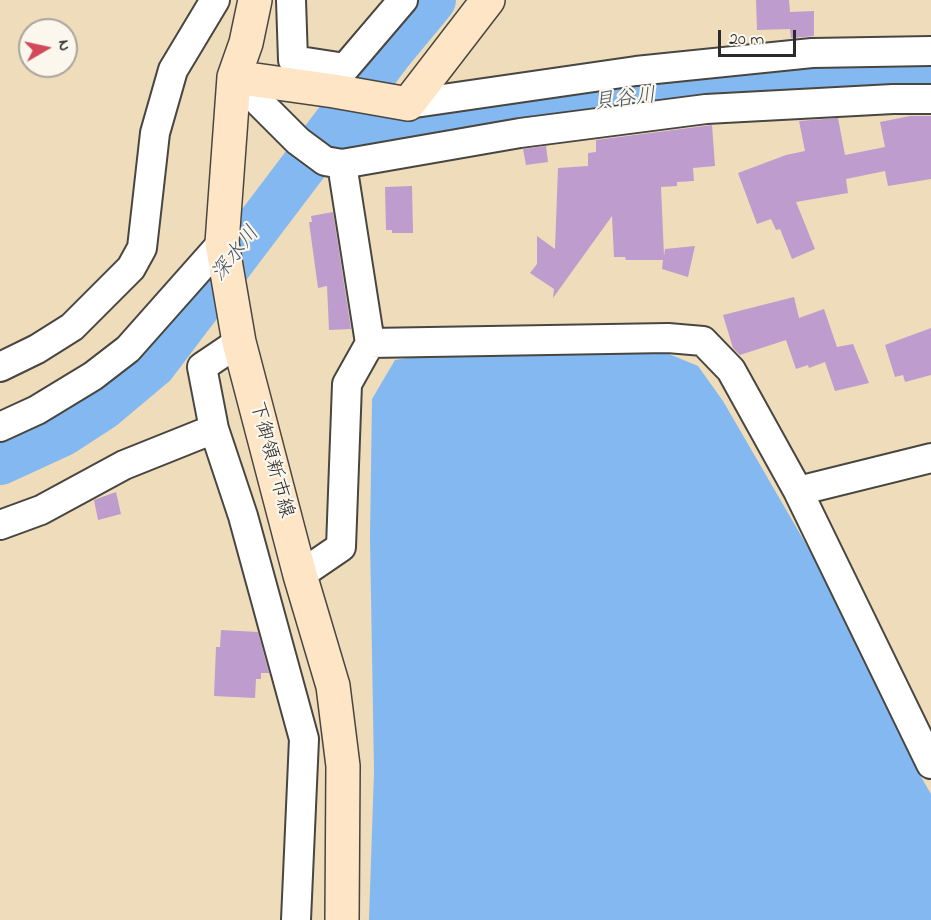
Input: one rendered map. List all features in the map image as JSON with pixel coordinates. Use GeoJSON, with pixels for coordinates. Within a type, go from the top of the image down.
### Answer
{"type":"FeatureCollection","features":[{"type":"Feature","properties":{"kind":"main road","name":"下御領新市線"},"geometry":{"type":"LineString","coordinates":[[255,0],[246,43],[234,77],[222,243],[238,342],[300,575],[333,686],[342,754],[342,920]]}},
{"type":"Feature","properties":{"kind":"main road"},"geometry":{"type":"LineString","coordinates":[[234,77],[394,102],[488,0]]}},
{"type":"Feature","properties":{"kind":"street"},"geometry":{"type":"LineString","coordinates":[[0,367],[37,349],[72,327],[132,268],[142,248],[155,133],[174,70],[215,0]]}},
{"type":"Feature","properties":{"kind":"street"},"geometry":{"type":"LineString","coordinates":[[291,0],[293,60],[345,68],[403,0]]}},
{"type":"Feature","properties":{"kind":"street"},"geometry":{"type":"LineString","coordinates":[[394,102],[636,71],[812,53],[931,51]]}},
{"type":"Feature","properties":{"kind":"street"},"geometry":{"type":"LineString","coordinates":[[234,77],[298,141],[334,162],[520,133],[706,109],[931,99]]}},
{"type":"Feature","properties":{"kind":"street"},"geometry":{"type":"LineString","coordinates":[[300,575],[341,547],[347,384],[370,343],[334,162]]}},
{"type":"Feature","properties":{"kind":"street"},"geometry":{"type":"LineString","coordinates":[[0,427],[46,405],[93,376],[128,349],[222,243]]}},
{"type":"Feature","properties":{"kind":"street"},"geometry":{"type":"LineString","coordinates":[[370,343],[668,338],[704,341],[731,370],[798,491],[928,750]]}},
{"type":"Feature","properties":{"kind":"street"},"geometry":{"type":"LineString","coordinates":[[238,342],[202,367],[214,429],[243,516],[304,739],[296,920]]}},
{"type":"Feature","properties":{"kind":"street"},"geometry":{"type":"LineString","coordinates":[[0,525],[41,510],[124,465],[214,429]]}},
{"type":"Feature","properties":{"kind":"street"},"geometry":{"type":"LineString","coordinates":[[798,491],[931,458]]}},
{"type":"Feature","properties":{"kind":"water"},"geometry":{"type":"Polygon","coordinates":[[[664,352],[698,366],[723,401],[868,651],[921,777],[931,794],[931,920],[369,920],[374,771],[370,537],[372,399],[395,360],[441,353],[664,352]]]}},
{"type":"Feature","properties":{"kind":"building"},"geometry":{"type":"Polygon","coordinates":[[[756,0],[789,0],[790,12],[814,11],[814,36],[791,38],[790,29],[757,30],[756,0]]]}},
{"type":"Feature","properties":{"kind":"building"},"geometry":{"type":"Polygon","coordinates":[[[910,116],[931,116],[931,179],[888,186],[885,171],[846,179],[848,193],[796,202],[815,249],[792,259],[780,229],[776,230],[771,219],[757,224],[738,173],[786,155],[805,151],[799,121],[838,118],[845,155],[885,147],[880,122],[910,116]]]}},
{"type":"Feature","properties":{"kind":"building"},"geometry":{"type":"Polygon","coordinates":[[[712,125],[715,166],[693,168],[694,181],[677,182],[677,186],[661,187],[664,256],[665,249],[695,246],[688,277],[662,269],[663,260],[626,260],[625,257],[614,257],[612,216],[553,298],[554,289],[530,273],[537,264],[537,236],[555,249],[558,168],[588,166],[588,153],[596,152],[596,140],[712,125]]]}},
{"type":"Feature","properties":{"kind":"building"},"geometry":{"type":"Polygon","coordinates":[[[546,146],[548,162],[526,165],[523,149],[546,146]]]}},
{"type":"Feature","properties":{"kind":"building"},"geometry":{"type":"Polygon","coordinates":[[[412,186],[413,233],[392,233],[392,230],[386,230],[385,187],[412,186]]]}},
{"type":"Feature","properties":{"kind":"building"},"geometry":{"type":"Polygon","coordinates":[[[333,212],[351,329],[329,330],[327,286],[318,288],[309,222],[312,222],[311,216],[333,212]]]}},
{"type":"Feature","properties":{"kind":"building"},"geometry":{"type":"Polygon","coordinates":[[[794,297],[799,318],[824,309],[837,347],[853,344],[869,383],[835,391],[825,362],[809,368],[808,365],[796,369],[786,340],[740,355],[733,348],[723,315],[794,297]]]}},
{"type":"Feature","properties":{"kind":"building"},"geometry":{"type":"Polygon","coordinates":[[[931,328],[931,375],[905,382],[903,375],[895,377],[885,345],[931,328]]]}},
{"type":"Feature","properties":{"kind":"building"},"geometry":{"type":"Polygon","coordinates":[[[116,492],[121,514],[98,520],[94,500],[116,492]]]}},
{"type":"Feature","properties":{"kind":"building"},"geometry":{"type":"Polygon","coordinates":[[[221,630],[258,632],[269,673],[261,673],[261,679],[256,679],[255,698],[214,696],[216,647],[220,647],[221,630]]]}},
{"type":"Feature","properties":{"kind":"waterway","name":"深水川"},"geometry":{"type":"LineString","coordinates":[[0,462],[63,433],[103,407],[153,365],[390,52],[433,0]]}},
{"type":"Feature","properties":{"kind":"waterway","name":"貝谷川"},"geometry":{"type":"LineString","coordinates":[[321,143],[631,100],[881,75],[931,78]]}}]}
